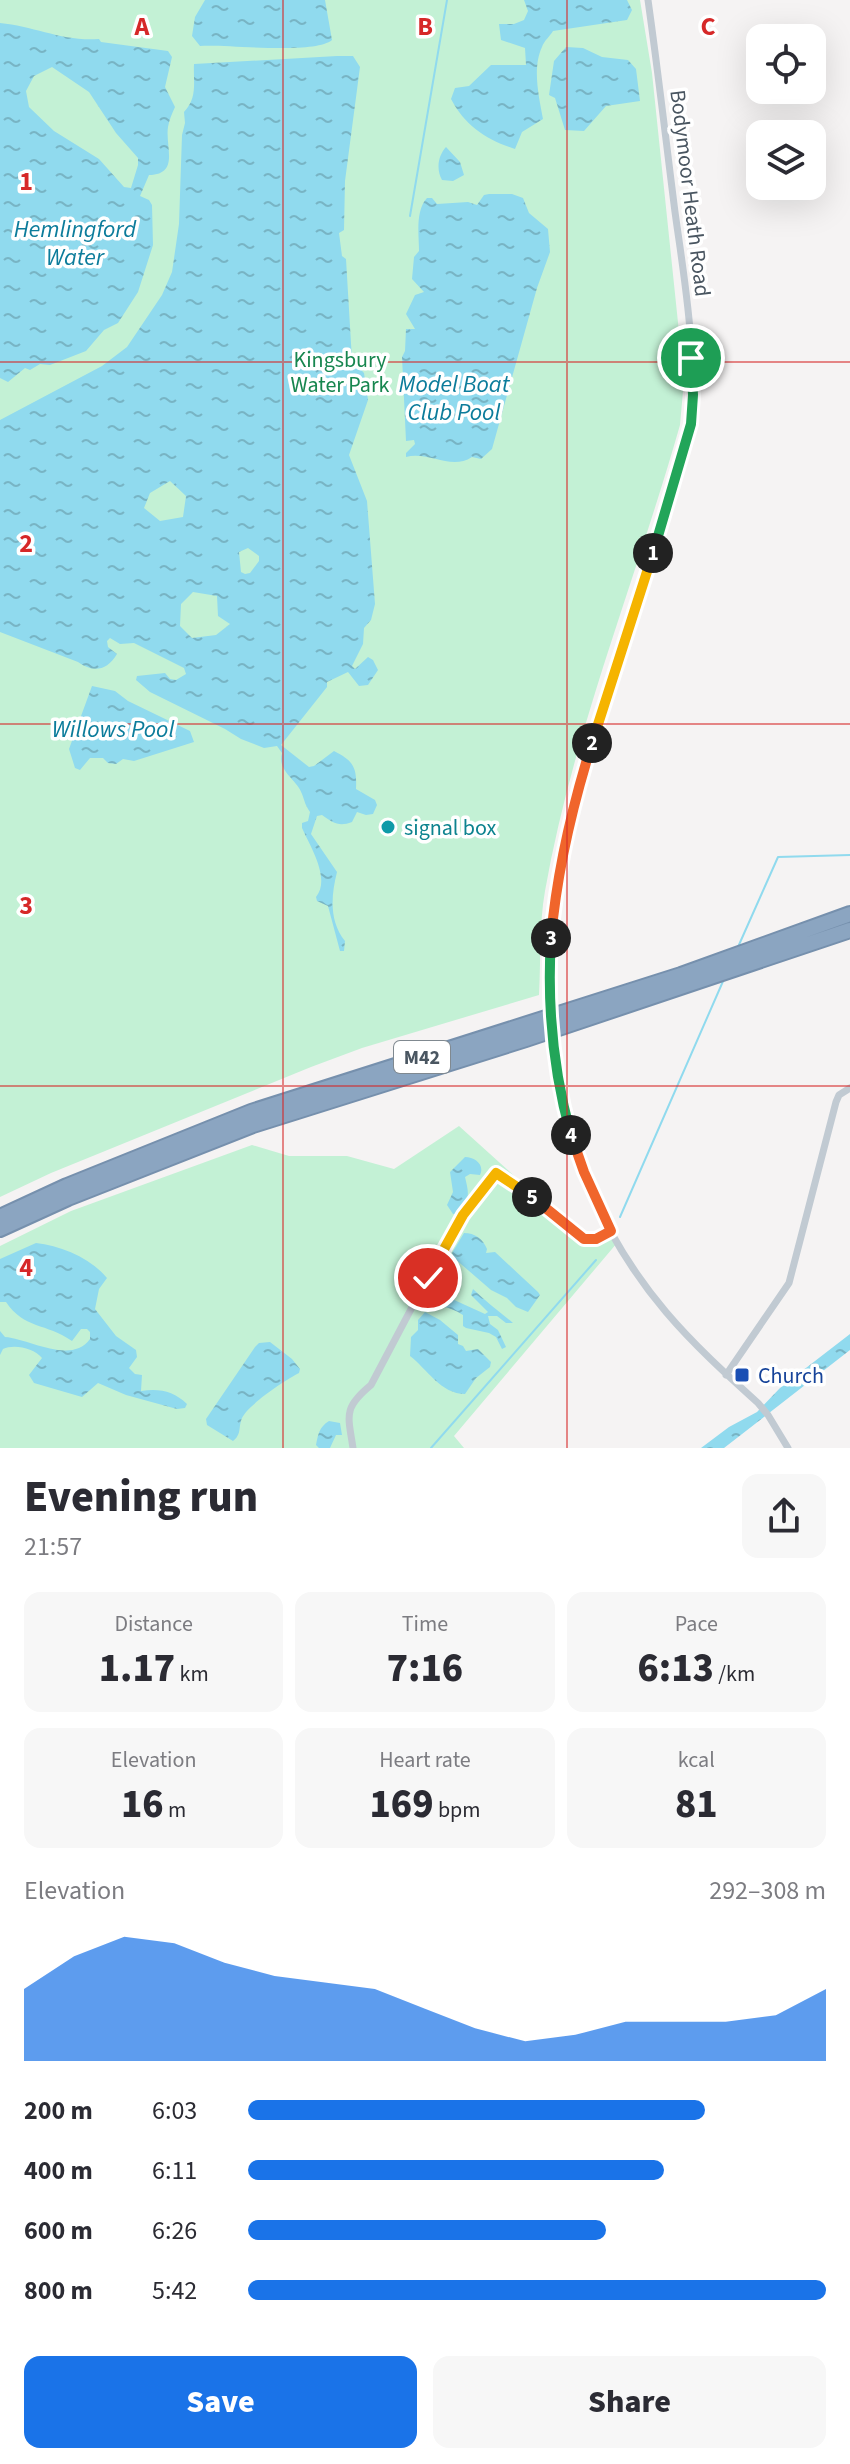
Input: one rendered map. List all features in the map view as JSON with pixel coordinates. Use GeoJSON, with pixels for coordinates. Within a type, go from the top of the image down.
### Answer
{"type":"FeatureCollection","features":[{"type":"Feature","properties":{"kind":"highway","name":"M42"},"geometry":{"type":"LineString","coordinates":[[0,1217],[67,1186],[251,1112],[681,975],[850,914]]}},
{"type":"Feature","properties":{"kind":"highway","name":"M42"},"geometry":{"type":"LineString","coordinates":[[0,1229],[68,1198],[253,1125],[526,1039],[850,930]]}},
{"type":"Feature","properties":{"kind":"street","name":"Bodymoor Heath Road"},"geometry":{"type":"LineString","coordinates":[[648,0],[687,307],[693,395],[691,424],[684,455],[570,814],[557,885],[552,935],[553,1043],[575,1149],[611,1231],[628,1261],[685,1335],[758,1403],[788,1448]]}},
{"type":"Feature","properties":{"kind":"street"},"geometry":{"type":"LineString","coordinates":[[726,1375],[787,1290],[836,1102],[839,1095],[850,1088]]}},
{"type":"Feature","properties":{"kind":"street"},"geometry":{"type":"LineString","coordinates":[[353,1448],[347,1413],[354,1399],[371,1385],[448,1239],[496,1173],[515,1184],[584,1239],[596,1239],[611,1231]]}},
{"type":"Feature","properties":{"kind":"green space","name":"Kingsbury Water Park"},"geometry":{"type":"Polygon","coordinates":[[[0,0],[640,0],[652,73],[684,380],[680,425],[588,715],[557,832],[543,904],[539,995],[362,1048],[311,1067],[51,1173],[0,1197],[0,0]]]}},
{"type":"Feature","properties":{"kind":"green space"},"geometry":{"type":"Polygon","coordinates":[[[459,1126],[584,1239],[591,1240],[611,1231],[617,1243],[454,1436],[464,1448],[0,1448],[0,1246],[71,1211],[252,1145],[289,1156],[347,1156],[394,1169],[459,1126]]]}},
{"type":"Feature","properties":{"kind":"water"},"geometry":{"type":"Polygon","coordinates":[[[205,0],[325,0],[332,40],[308,47],[289,48],[200,46],[192,36],[195,17],[205,0]]]}},
{"type":"Feature","properties":{"kind":"water"},"geometry":{"type":"Polygon","coordinates":[[[524,0],[627,0],[632,10],[627,20],[553,31],[543,45],[537,64],[543,119],[522,132],[515,149],[478,131],[463,117],[451,99],[455,88],[469,86],[491,65],[526,65],[525,48],[501,40],[499,24],[524,20],[528,11],[524,0]]]}},
{"type":"Feature","properties":{"kind":"water","name":"Hemlingford Water"},"geometry":{"type":"Polygon","coordinates":[[[0,23],[61,36],[168,51],[172,57],[165,87],[175,107],[168,127],[169,158],[165,170],[149,175],[140,196],[152,205],[153,245],[138,292],[118,323],[104,330],[86,351],[50,365],[40,364],[30,370],[25,368],[8,382],[0,378],[0,23]],[[52,67],[34,76],[26,91],[29,107],[54,131],[99,159],[124,187],[131,188],[138,158],[116,133],[89,92],[52,67]]]}},
{"type":"Feature","properties":{"kind":"water"},"geometry":{"type":"Polygon","coordinates":[[[566,47],[583,48],[602,57],[628,60],[636,69],[640,101],[606,106],[584,131],[565,130],[555,98],[549,95],[554,61],[566,47]]]}},
{"type":"Feature","properties":{"kind":"water"},"geometry":{"type":"Polygon","coordinates":[[[353,56],[360,67],[345,181],[344,230],[339,233],[342,256],[346,259],[352,360],[364,373],[368,400],[349,455],[367,501],[375,604],[371,620],[364,628],[363,644],[352,666],[355,669],[368,657],[378,670],[368,685],[359,686],[348,672],[327,682],[327,687],[281,745],[309,767],[334,751],[341,755],[353,766],[356,789],[375,800],[377,805],[373,814],[357,812],[352,822],[343,824],[322,815],[317,816],[311,834],[337,872],[333,908],[336,925],[345,941],[344,951],[340,951],[328,906],[317,901],[316,897],[320,890],[320,872],[302,828],[310,812],[300,789],[282,765],[282,753],[277,746],[264,748],[241,739],[150,692],[136,680],[137,676],[165,673],[176,680],[186,674],[184,668],[134,643],[120,644],[110,638],[108,647],[117,654],[109,664],[94,669],[0,632],[0,420],[102,366],[127,347],[162,295],[172,272],[179,224],[184,112],[193,95],[194,64],[353,56]],[[170,481],[150,493],[144,508],[160,521],[183,517],[186,496],[170,481]],[[248,548],[239,552],[241,572],[250,573],[259,556],[248,548]],[[193,592],[181,604],[180,626],[192,638],[216,635],[230,624],[218,616],[217,596],[193,592]]]}},
{"type":"Feature","properties":{"kind":"water"},"geometry":{"type":"Polygon","coordinates":[[[446,147],[460,162],[464,175],[453,181],[442,180],[439,171],[440,158],[446,147]]]}},
{"type":"Feature","properties":{"kind":"water","name":"Model Boat Club Pool"},"geometry":{"type":"Polygon","coordinates":[[[512,194],[523,198],[529,213],[548,229],[550,252],[492,449],[481,459],[472,457],[456,462],[423,456],[406,457],[415,444],[414,440],[406,441],[402,357],[406,329],[415,329],[406,314],[415,295],[424,292],[412,279],[414,257],[419,251],[418,223],[423,203],[427,198],[432,198],[437,204],[468,202],[477,205],[484,195],[512,194]]]}},
{"type":"Feature","properties":{"kind":"water","name":"Willows Pool"},"geometry":{"type":"Polygon","coordinates":[[[92,686],[115,691],[128,701],[190,731],[194,742],[134,761],[123,759],[116,764],[108,763],[103,758],[90,758],[80,770],[75,768],[69,749],[92,686]]]}},
{"type":"Feature","properties":{"kind":"water"},"geometry":{"type":"Polygon","coordinates":[[[465,1157],[478,1162],[481,1171],[480,1175],[465,1177],[466,1201],[453,1214],[447,1205],[453,1192],[450,1172],[465,1157]]]}},
{"type":"Feature","properties":{"kind":"water"},"geometry":{"type":"Polygon","coordinates":[[[464,1233],[478,1237],[487,1249],[486,1253],[495,1252],[538,1292],[540,1295],[528,1312],[491,1290],[454,1258],[452,1253],[464,1233]]]}},
{"type":"Feature","properties":{"kind":"water"},"geometry":{"type":"Polygon","coordinates":[[[36,1243],[75,1254],[107,1278],[99,1289],[95,1309],[116,1336],[136,1350],[137,1357],[129,1368],[135,1374],[142,1375],[141,1391],[171,1393],[187,1404],[185,1408],[177,1409],[126,1395],[98,1383],[82,1397],[34,1383],[29,1375],[42,1358],[34,1352],[13,1347],[3,1349],[0,1355],[0,1331],[5,1337],[61,1350],[72,1350],[90,1339],[90,1332],[81,1329],[72,1341],[20,1317],[6,1302],[0,1302],[0,1259],[36,1243]]]}},
{"type":"Feature","properties":{"kind":"water"},"geometry":{"type":"Polygon","coordinates":[[[434,1289],[485,1314],[488,1312],[471,1295],[473,1289],[513,1323],[506,1323],[497,1316],[488,1316],[506,1347],[502,1349],[496,1337],[489,1333],[463,1326],[463,1315],[460,1313],[446,1307],[435,1307],[429,1299],[434,1289]]]}},
{"type":"Feature","properties":{"kind":"water"},"geometry":{"type":"Polygon","coordinates":[[[425,1312],[458,1335],[458,1344],[466,1351],[478,1349],[491,1362],[465,1394],[449,1390],[410,1356],[411,1337],[418,1330],[418,1320],[425,1312]]]}},
{"type":"Feature","properties":{"kind":"water"},"geometry":{"type":"Polygon","coordinates":[[[850,1334],[850,1350],[724,1448],[701,1448],[729,1427],[757,1412],[780,1388],[850,1334]]]}},
{"type":"Feature","properties":{"kind":"water"},"geometry":{"type":"Polygon","coordinates":[[[270,1342],[292,1359],[300,1369],[299,1373],[251,1406],[242,1418],[239,1433],[233,1441],[207,1425],[206,1419],[255,1347],[259,1343],[270,1342]]]}},
{"type":"Feature","properties":{"kind":"water"},"geometry":{"type":"Polygon","coordinates":[[[329,1421],[340,1423],[342,1435],[336,1435],[330,1448],[319,1448],[316,1445],[320,1432],[329,1421]]]}},
{"type":"Feature","properties":{"kind":"waterway"},"geometry":{"type":"LineString","coordinates":[[410,216],[447,0]]}},
{"type":"Feature","properties":{"kind":"waterway"},"geometry":{"type":"LineString","coordinates":[[738,947],[778,857],[850,855]]}},
{"type":"Feature","properties":{"kind":"waterway"},"geometry":{"type":"LineString","coordinates":[[620,1217],[724,979]]}},
{"type":"Feature","properties":{"kind":"waterway"},"geometry":{"type":"LineString","coordinates":[[431,1448],[596,1260]]}},
{"type":"Feature","properties":{"kind":"place","name":"signal box"},"geometry":{"type":"Point","coordinates":[388,827]}},
{"type":"Feature","properties":{"kind":"place","name":"Church"},"geometry":{"type":"Point","coordinates":[742,1375]}},
{"type":"Feature","properties":{"kind":"route"},"geometry":{"type":"LineString","coordinates":[[428,1278],[463,1215],[496,1173],[515,1184],[584,1239],[596,1239],[611,1231],[575,1149],[559,1086],[549,970],[555,900],[570,814],[684,455],[691,424],[691,358]]}}]}
